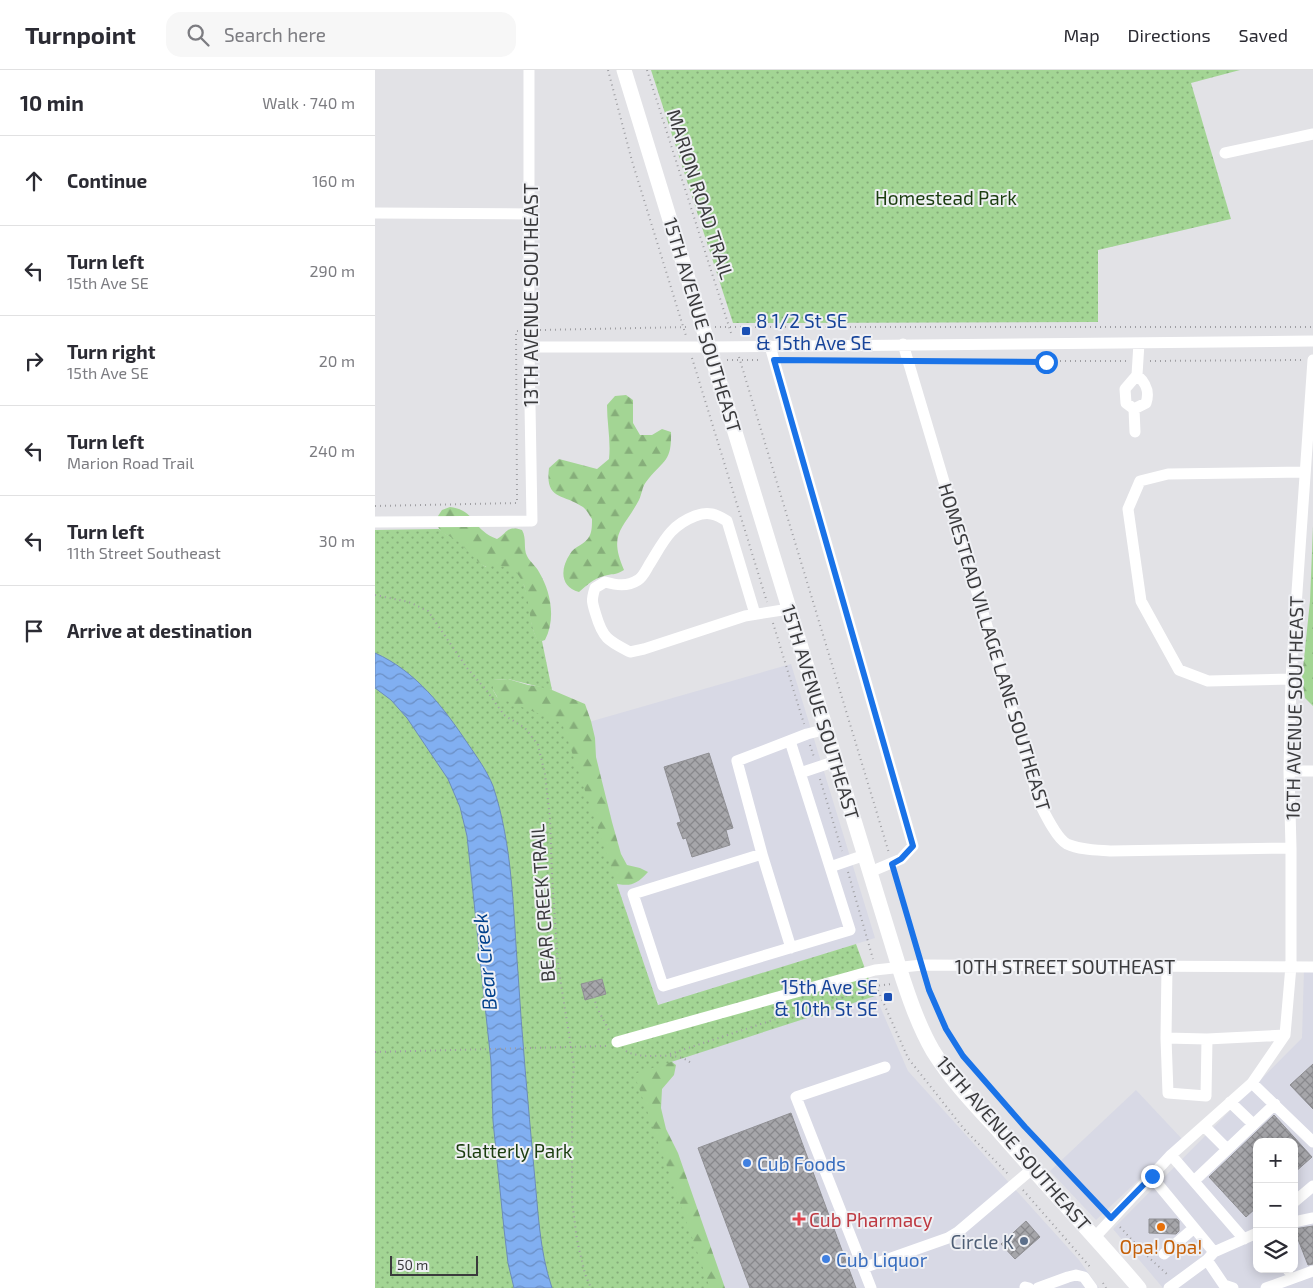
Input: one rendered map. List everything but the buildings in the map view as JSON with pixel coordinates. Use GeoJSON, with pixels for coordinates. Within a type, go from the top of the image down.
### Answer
{"type":"FeatureCollection","features":[{"type":"Feature","properties":{"kind":"main road","name":"15TH AVENUE SOUTHEAST"},"geometry":{"type":"LineString","coordinates":[[624,70],[916,1016],[933,1049],[959,1086],[1095,1237],[1136,1286]]}},
{"type":"Feature","properties":{"kind":"street","name":"13TH AVENUE SOUTHEAST"},"geometry":{"type":"LineString","coordinates":[[375,522],[532,521],[529,347],[529,70]]}},
{"type":"Feature","properties":{"kind":"street"},"geometry":{"type":"LineString","coordinates":[[1225,153],[1313,134]]}},
{"type":"Feature","properties":{"kind":"street"},"geometry":{"type":"LineString","coordinates":[[375,213],[530,214]]}},
{"type":"Feature","properties":{"kind":"street"},"geometry":{"type":"LineString","coordinates":[[529,347],[1313,341]]}},
{"type":"Feature","properties":{"kind":"street"},"geometry":{"type":"LineString","coordinates":[[1135,432],[1134,409],[1126,402],[1125,389],[1137,374],[1139,343]]}},
{"type":"Feature","properties":{"kind":"street","name":"HOMESTEAD VILLAGE LANE SOUTHEAST"},"geometry":{"type":"LineString","coordinates":[[903,344],[1040,804],[1051,824],[1065,843],[1110,852],[1291,848]]}},
{"type":"Feature","properties":{"kind":"street"},"geometry":{"type":"LineString","coordinates":[[770,346],[913,846],[901,859],[870,872]]}},
{"type":"Feature","properties":{"kind":"street","name":"16TH AVENUE SOUTHEAST"},"geometry":{"type":"LineString","coordinates":[[1285,1035],[1291,966],[1289,770],[1291,679],[1305,472],[1308,360]]}},
{"type":"Feature","properties":{"kind":"street"},"geometry":{"type":"LineString","coordinates":[[1134,409],[1146,403],[1149,396],[1146,385],[1137,374]]}},
{"type":"Feature","properties":{"kind":"street"},"geometry":{"type":"LineString","coordinates":[[1291,679],[1208,681],[1179,670],[1141,601],[1129,509],[1140,481],[1169,474],[1305,472]]}},
{"type":"Feature","properties":{"kind":"street"},"geometry":{"type":"LineString","coordinates":[[755,614],[727,521],[717,514],[701,514],[682,521],[672,529],[640,579],[629,585],[615,585],[605,582],[595,588],[591,600],[601,633],[613,644],[630,652],[755,614],[789,609]]}},
{"type":"Feature","properties":{"kind":"street"},"geometry":{"type":"LineString","coordinates":[[791,948],[762,854],[737,761],[807,734],[827,729]]}},
{"type":"Feature","properties":{"kind":"street"},"geometry":{"type":"LineString","coordinates":[[762,854],[633,894],[663,986],[850,930],[790,741]]}},
{"type":"Feature","properties":{"kind":"street"},"geometry":{"type":"LineString","coordinates":[[800,773],[836,761]]}},
{"type":"Feature","properties":{"kind":"street"},"geometry":{"type":"LineString","coordinates":[[1289,770],[1313,771]]}},
{"type":"Feature","properties":{"kind":"street"},"geometry":{"type":"LineString","coordinates":[[830,867],[865,855]]}},
{"type":"Feature","properties":{"kind":"street","name":"10TH STREET SOUTHEAST"},"geometry":{"type":"LineString","coordinates":[[617,1042],[875,970],[899,966],[1313,967]]}},
{"type":"Feature","properties":{"kind":"street"},"geometry":{"type":"LineString","coordinates":[[1167,967],[1165,1038],[1168,1093],[1206,1096],[1207,1039]]}},
{"type":"Feature","properties":{"kind":"street"},"geometry":{"type":"LineString","coordinates":[[1165,1038],[1207,1039],[1285,1035]]}},
{"type":"Feature","properties":{"kind":"street"},"geometry":{"type":"LineString","coordinates":[[1095,1237],[1171,1156],[1252,1082],[1285,1035]]}},
{"type":"Feature","properties":{"kind":"street"},"geometry":{"type":"LineString","coordinates":[[871,1288],[796,1097],[885,1066]]}},
{"type":"Feature","properties":{"kind":"street"},"geometry":{"type":"LineString","coordinates":[[1252,1082],[1313,1142]]}},
{"type":"Feature","properties":{"kind":"street"},"geometry":{"type":"LineString","coordinates":[[1231,1102],[1253,1124]]}},
{"type":"Feature","properties":{"kind":"street"},"geometry":{"type":"LineString","coordinates":[[1194,1181],[1275,1104]]}},
{"type":"Feature","properties":{"kind":"street"},"geometry":{"type":"LineString","coordinates":[[1204,1126],[1227,1150]]}},
{"type":"Feature","properties":{"kind":"street"},"geometry":{"type":"LineString","coordinates":[[1171,1156],[1243,1239]]}},
{"type":"Feature","properties":{"kind":"street"},"geometry":{"type":"LineString","coordinates":[[863,1268],[948,1238],[958,1232],[1032,1169]]}},
{"type":"Feature","properties":{"kind":"street"},"geometry":{"type":"LineString","coordinates":[[1152,1176],[1195,1228],[1211,1256],[1224,1285],[1233,1288]]}},
{"type":"Feature","properties":{"kind":"street"},"geometry":{"type":"LineString","coordinates":[[1298,1199],[1313,1186]]}},
{"type":"Feature","properties":{"kind":"street"},"geometry":{"type":"LineString","coordinates":[[1298,1221],[1313,1218]]}},
{"type":"Feature","properties":{"kind":"street"},"geometry":{"type":"LineString","coordinates":[[1164,1254],[1195,1228]]}},
{"type":"Feature","properties":{"kind":"street"},"geometry":{"type":"LineString","coordinates":[[1173,1285],[1211,1256],[1253,1235]]}},
{"type":"Feature","properties":{"kind":"street"},"geometry":{"type":"LineString","coordinates":[[1266,1288],[1313,1271]]}},
{"type":"Feature","properties":{"kind":"street"},"geometry":{"type":"LineString","coordinates":[[1038,1288],[1076,1275],[1084,1277],[1091,1288]]}},
{"type":"Feature","properties":{"kind":"path"},"geometry":{"type":"LineString","coordinates":[[546,330],[683,326],[632,161],[608,70]]}},
{"type":"Feature","properties":{"kind":"path","name":"MARION ROAD TRAIL"},"geometry":{"type":"LineString","coordinates":[[647,70],[729,327],[1313,327]]}},
{"type":"Feature","properties":{"kind":"path"},"geometry":{"type":"LineString","coordinates":[[375,506],[517,503],[516,331]]}},
{"type":"Feature","properties":{"kind":"path"},"geometry":{"type":"LineString","coordinates":[[692,359],[770,611],[872,954],[876,986],[908,1058],[964,1129],[1017,1183],[1094,1272]]}},
{"type":"Feature","properties":{"kind":"path"},"geometry":{"type":"LineString","coordinates":[[1173,1285],[1025,1127],[963,1056],[946,1029],[929,990],[741,360],[1308,360]]}},
{"type":"Feature","properties":{"kind":"path","name":"BEAR CREEK TRAIL"},"geometry":{"type":"LineString","coordinates":[[375,595],[409,602],[428,611],[467,668],[504,715],[525,728],[538,745],[545,774],[550,819],[557,965],[574,1066],[572,1088],[572,1201],[577,1240],[585,1274],[591,1288]]}},
{"type":"Feature","properties":{"kind":"path"},"geometry":{"type":"LineString","coordinates":[[693,1065],[687,1059],[668,1055],[876,986]]}},
{"type":"Feature","properties":{"kind":"path"},"geometry":{"type":"LineString","coordinates":[[594,998],[597,1008],[617,1042]]}},
{"type":"Feature","properties":{"kind":"path"},"geometry":{"type":"LineString","coordinates":[[375,1052],[571,1047]]}},
{"type":"Feature","properties":{"kind":"path"},"geometry":{"type":"LineString","coordinates":[[1100,1278],[1106,1288]]}},
{"type":"Feature","properties":{"kind":"shaded area"},"geometry":{"type":"Polygon","coordinates":[[[791,664],[875,938],[658,1006],[561,730],[791,664]]]}},
{"type":"Feature","properties":{"kind":"shaded area"},"geometry":{"type":"Polygon","coordinates":[[[1304,969],[1313,971],[1313,1288],[1163,1288],[1113,1229],[1302,1038],[1304,969]]]}},
{"type":"Feature","properties":{"kind":"shaded area"},"geometry":{"type":"Polygon","coordinates":[[[875,995],[908,1071],[1079,1260],[1099,1288],[709,1288],[633,1073],[875,995]]]}},
{"type":"Feature","properties":{"kind":"shaded area"},"geometry":{"type":"Polygon","coordinates":[[[1136,1090],[1182,1139],[1096,1220],[1050,1171],[1136,1090]]]}},
{"type":"Feature","properties":{"kind":"green space","name":"Homestead Park"},"geometry":{"type":"Polygon","coordinates":[[[651,70],[1240,70],[1191,83],[1231,219],[1098,250],[1098,322],[733,323],[651,70]]]}},
{"type":"Feature","properties":{"kind":"green space"},"geometry":{"type":"Polygon","coordinates":[[[626,395],[633,400],[633,423],[640,435],[652,435],[662,429],[671,432],[670,450],[665,461],[645,484],[639,500],[620,532],[617,548],[624,570],[590,582],[579,592],[568,586],[565,582],[563,571],[572,551],[586,541],[590,535],[592,519],[583,507],[552,491],[548,478],[549,468],[559,459],[597,469],[609,459],[607,405],[615,396],[626,395]]]}},
{"type":"Feature","properties":{"kind":"green space"},"geometry":{"type":"Polygon","coordinates":[[[450,507],[465,512],[483,531],[497,539],[510,529],[522,530],[527,556],[539,572],[547,588],[551,606],[550,623],[545,640],[537,640],[534,633],[524,585],[476,562],[455,540],[441,532],[437,525],[438,516],[442,510],[450,507]]]}},
{"type":"Feature","properties":{"kind":"green space"},"geometry":{"type":"Polygon","coordinates":[[[1313,526],[1313,706],[1305,698],[1302,678],[1310,601],[1313,526]]]}},
{"type":"Feature","properties":{"kind":"green space","name":"Slatterly Park"},"geometry":{"type":"Polygon","coordinates":[[[439,529],[456,540],[486,567],[495,564],[515,570],[523,583],[527,594],[534,633],[537,639],[542,641],[552,690],[508,679],[493,680],[493,690],[497,697],[562,723],[658,1005],[856,944],[875,996],[634,1074],[710,1288],[375,1288],[375,530],[439,529]]]}},
{"type":"Feature","properties":{"kind":"green space"},"geometry":{"type":"Polygon","coordinates":[[[508,679],[528,685],[545,687],[585,704],[591,721],[595,738],[596,757],[621,854],[627,865],[648,872],[635,883],[627,885],[610,883],[493,690],[493,680],[508,679]]]}},
{"type":"Feature","properties":{"kind":"green space"},"geometry":{"type":"Polygon","coordinates":[[[667,1058],[676,1065],[674,1075],[662,1089],[661,1108],[666,1129],[678,1153],[725,1288],[598,1288],[586,1086],[667,1058]]]}},
{"type":"Feature","properties":{"kind":"water","name":"Bear Creek"},"geometry":{"type":"Polygon","coordinates":[[[375,653],[390,661],[416,680],[439,704],[459,730],[485,770],[493,786],[500,809],[511,879],[523,1046],[540,1229],[544,1259],[552,1288],[514,1288],[508,1263],[493,1121],[491,1062],[467,836],[460,807],[448,779],[407,718],[391,700],[375,688],[375,653]]]}},
{"type":"Feature","properties":{"kind":"place","name":"8 1/2 St SE & 15th Ave SE"},"geometry":{"type":"Point","coordinates":[746,331]}},
{"type":"Feature","properties":{"kind":"place","name":"15th Ave SE & 10th St SE"},"geometry":{"type":"Point","coordinates":[888,997]}},
{"type":"Feature","properties":{"kind":"place","name":"Cub Foods"},"geometry":{"type":"Point","coordinates":[747,1163]}},
{"type":"Feature","properties":{"kind":"place","name":"Cub Pharmacy"},"geometry":{"type":"Point","coordinates":[799,1219]}},
{"type":"Feature","properties":{"kind":"place","name":"Opa! Opa!"},"geometry":{"type":"Point","coordinates":[1161,1227]}},
{"type":"Feature","properties":{"kind":"place","name":"Circle K"},"geometry":{"type":"Point","coordinates":[1024,1241]}},
{"type":"Feature","properties":{"kind":"place","name":"Cub Liquor"},"geometry":{"type":"Point","coordinates":[826,1259]}},
{"type":"Feature","properties":{"kind":"route"},"geometry":{"type":"LineString","coordinates":[[1046,362],[774,360],[913,846],[901,859],[892,864],[929,990],[946,1029],[963,1056],[988,1086],[1111,1218],[1152,1176]]}}]}
